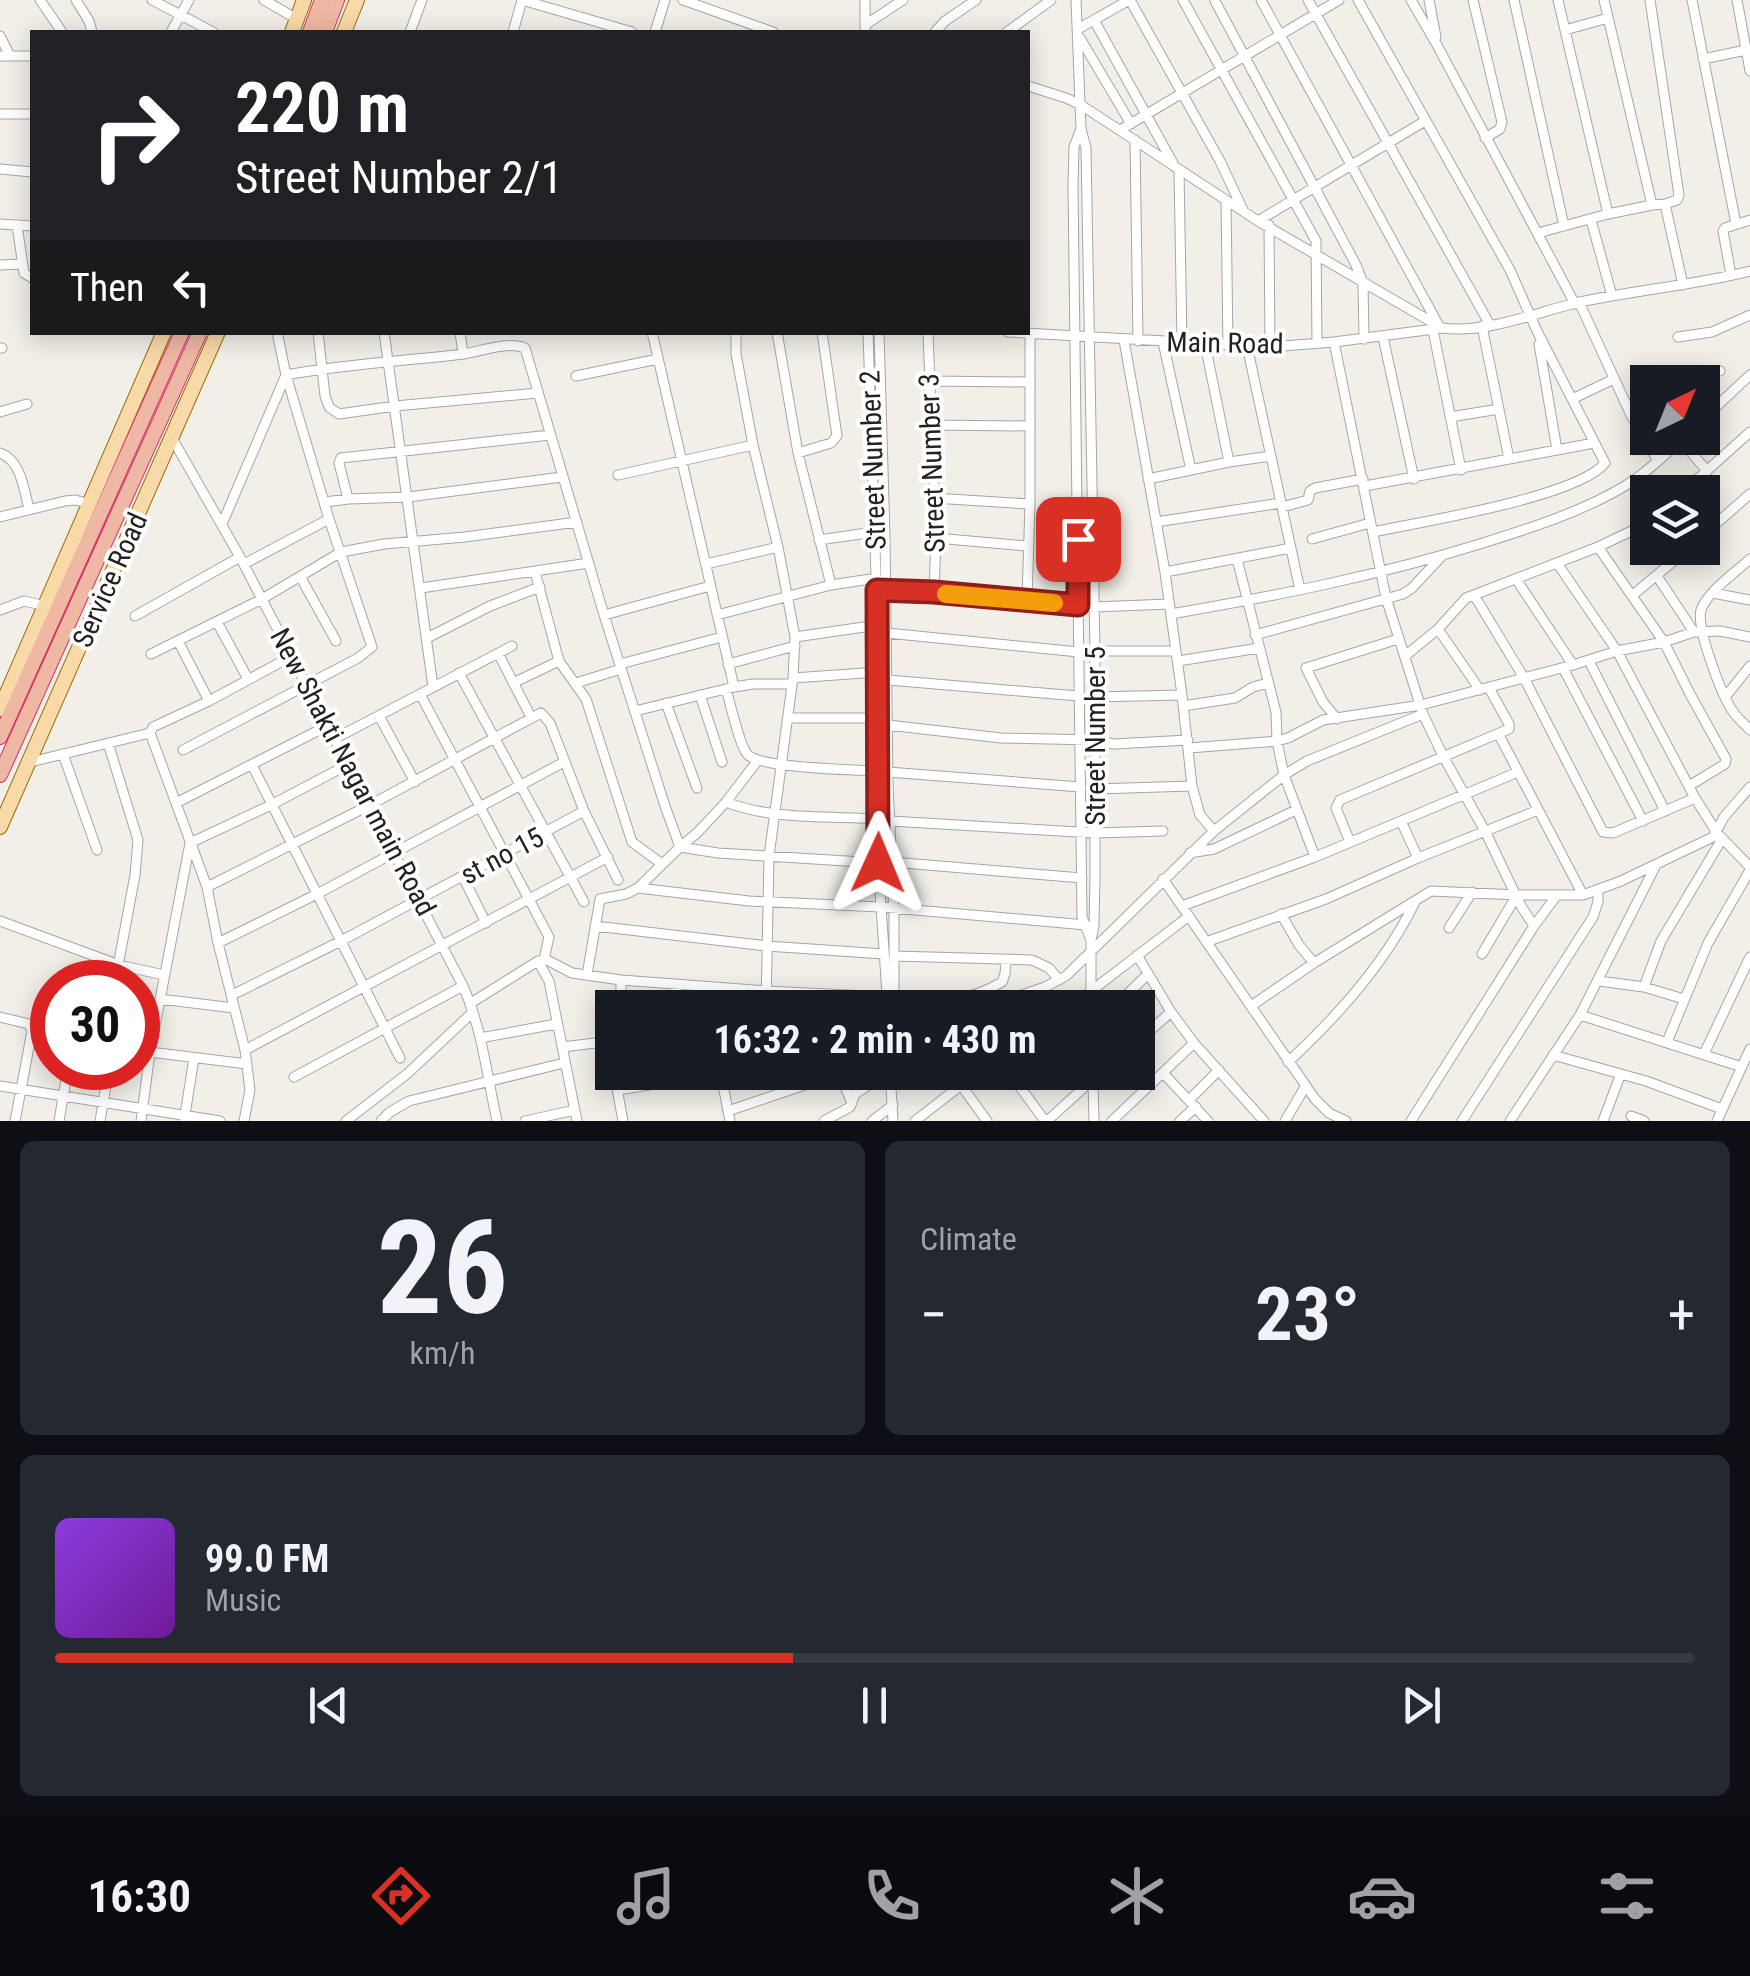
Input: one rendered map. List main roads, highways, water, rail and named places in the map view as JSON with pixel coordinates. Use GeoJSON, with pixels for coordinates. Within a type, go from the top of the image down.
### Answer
{"type":"FeatureCollection","features":[{"type":"Feature","properties":{"kind":"highway"},"geometry":{"type":"LineString","coordinates":[[311,30],[322,0]]}},
{"type":"Feature","properties":{"kind":"highway"},"geometry":{"type":"LineString","coordinates":[[325,30],[337,0]]}},
{"type":"Feature","properties":{"kind":"highway"},"geometry":{"type":"LineString","coordinates":[[0,736],[181,335]]}},
{"type":"Feature","properties":{"kind":"highway"},"geometry":{"type":"LineString","coordinates":[[0,775],[199,335]]}},
{"type":"Feature","properties":{"kind":"highway"},"geometry":{"type":"LineString","coordinates":[[150,365],[165,372]]}},
{"type":"Feature","properties":{"kind":"main road"},"geometry":{"type":"LineString","coordinates":[[295,26],[304,0]]}},
{"type":"Feature","properties":{"kind":"main road"},"geometry":{"type":"LineString","coordinates":[[345,30],[357,0]]}},
{"type":"Feature","properties":{"kind":"main road","name":"Service Road"},"geometry":{"type":"LineString","coordinates":[[0,710],[163,335]]}},
{"type":"Feature","properties":{"kind":"main road","name":"Service Road"},"geometry":{"type":"LineString","coordinates":[[0,827],[217,335]]}}]}
